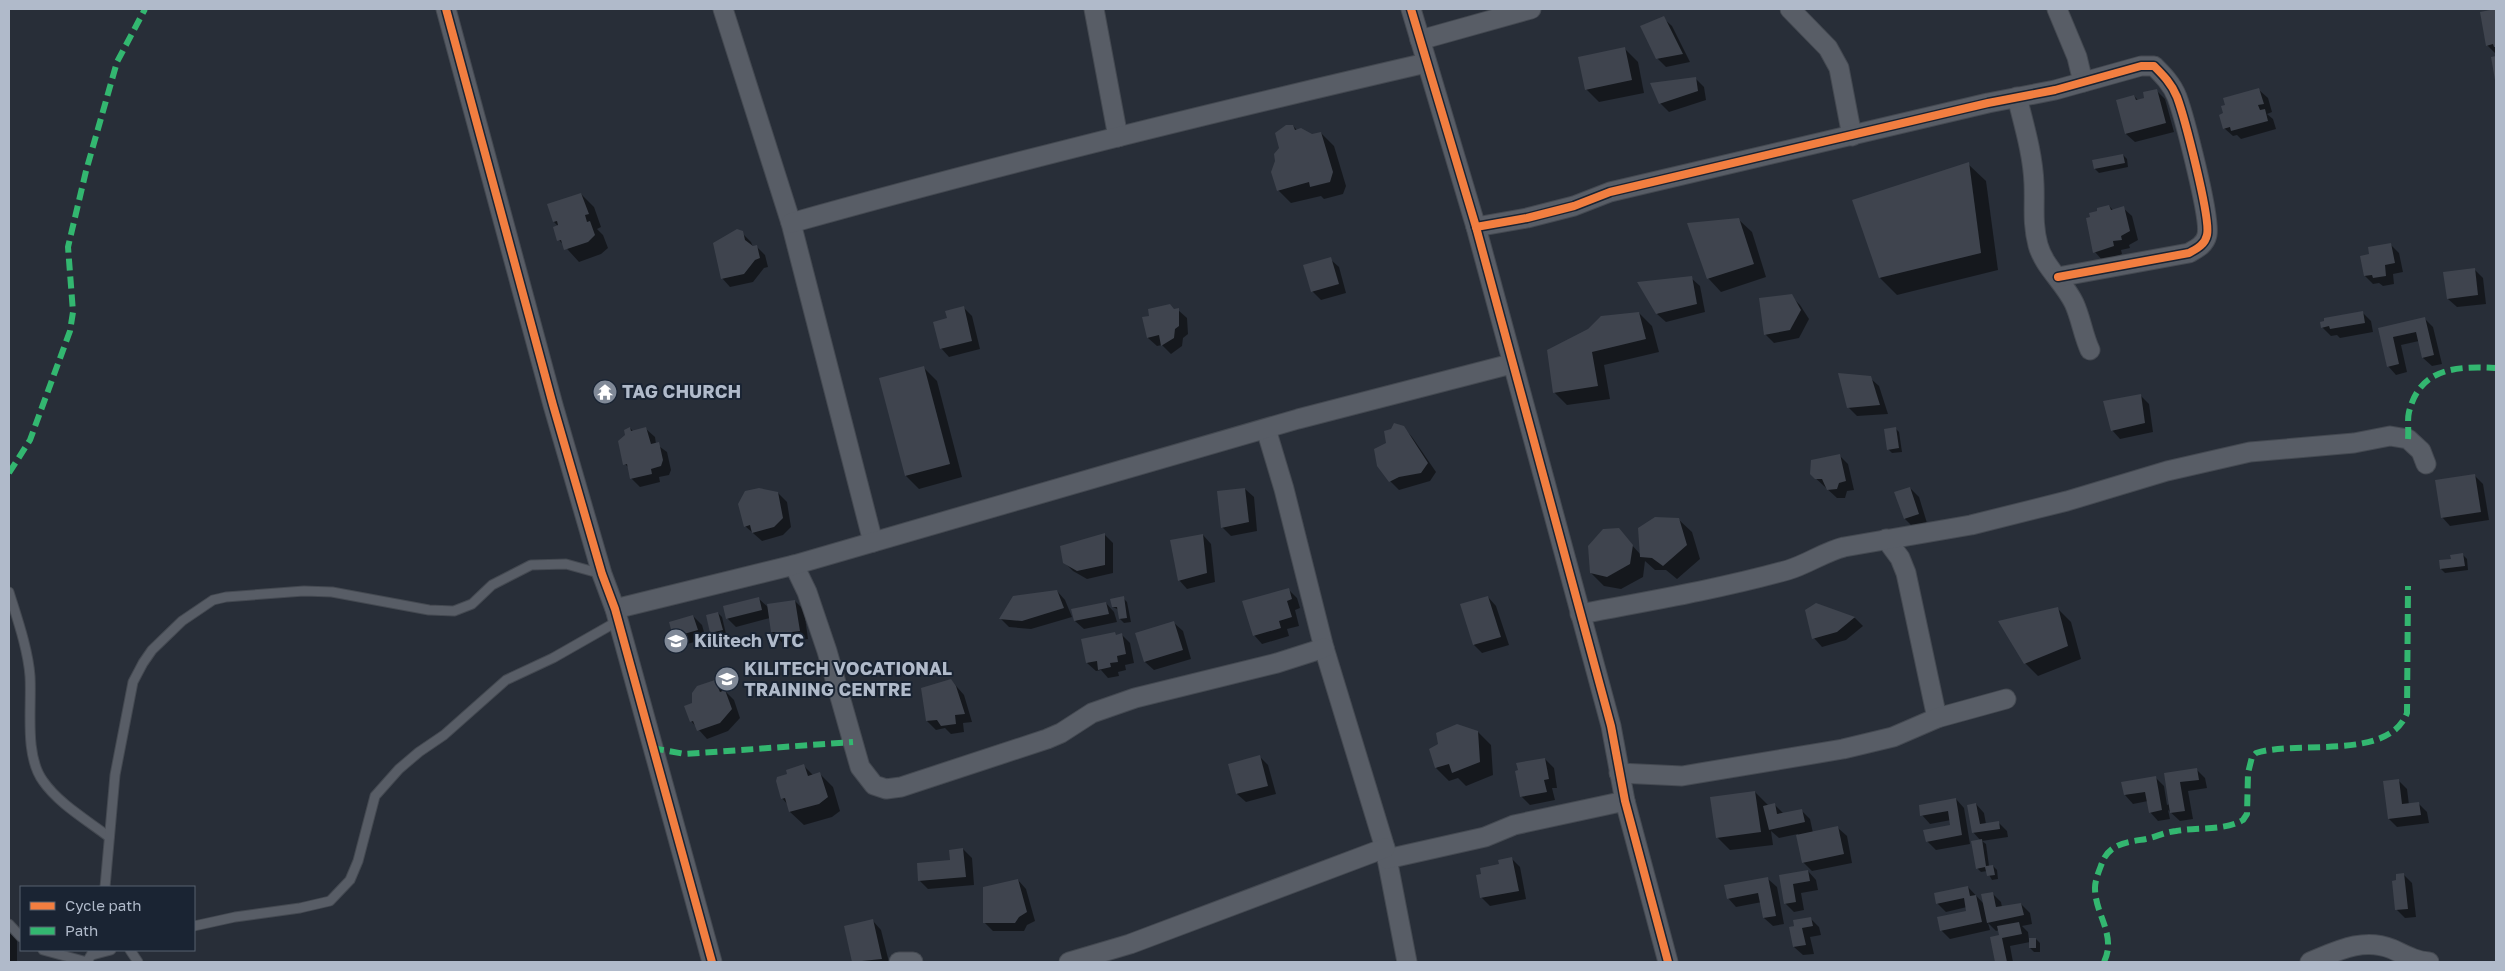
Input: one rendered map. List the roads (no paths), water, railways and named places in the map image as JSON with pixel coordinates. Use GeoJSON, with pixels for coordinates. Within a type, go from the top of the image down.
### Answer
{"type":"FeatureCollection","features":[{"type":"Feature","properties":{"kind":"street"},"geometry":{"type":"LineString","coordinates":[[446,9],[553,405],[602,574],[616,615],[712,962]]}},
{"type":"Feature","properties":{"kind":"street"},"geometry":{"type":"LineString","coordinates":[[724,9],[791,223],[873,542]]}},
{"type":"Feature","properties":{"kind":"street"},"geometry":{"type":"LineString","coordinates":[[1094,9],[1118,137]]}},
{"type":"Feature","properties":{"kind":"street"},"geometry":{"type":"LineString","coordinates":[[1411,9],[1476,227],[1511,364],[1610,726],[1624,801],[1668,962]]}},
{"type":"Feature","properties":{"kind":"street"},"geometry":{"type":"LineString","coordinates":[[1420,40],[1531,9]]}},
{"type":"Feature","properties":{"kind":"street"},"geometry":{"type":"LineString","coordinates":[[1790,9],[1828,48],[1839,68],[1852,136]]}},
{"type":"Feature","properties":{"kind":"street"},"geometry":{"type":"LineString","coordinates":[[2057,9],[2077,57],[2083,82]]}},
{"type":"Feature","properties":{"kind":"street"},"geometry":{"type":"LineString","coordinates":[[791,223],[1252,103],[1426,63]]}},
{"type":"Feature","properties":{"kind":"street"},"geometry":{"type":"LineString","coordinates":[[1476,227],[1528,218],[1619,190],[2083,82],[2141,66],[2154,66],[2167,79],[2176,96],[2200,184],[2207,236],[2202,245],[2188,253],[2058,277]]}},
{"type":"Feature","properties":{"kind":"street"},"geometry":{"type":"LineString","coordinates":[[2017,97],[2030,151],[2034,185],[2033,225],[2043,261],[2058,277],[2075,304],[2083,336],[2090,350]]}},
{"type":"Feature","properties":{"kind":"street"},"geometry":{"type":"LineString","coordinates":[[616,615],[1266,429],[1511,364]]}},
{"type":"Feature","properties":{"kind":"street"},"geometry":{"type":"LineString","coordinates":[[1266,429],[1284,489],[1324,648],[1386,854],[1407,962]]}},
{"type":"Feature","properties":{"kind":"street"},"geometry":{"type":"LineString","coordinates":[[1580,614],[1686,594],[1778,572],[1810,563],[1830,551],[1886,539],[1972,525],[2167,471],[2250,452],[2354,443],[2390,436],[2408,439],[2421,451],[2426,464]]}},
{"type":"Feature","properties":{"kind":"street"},"geometry":{"type":"LineString","coordinates":[[1886,539],[1900,558],[1906,573],[1937,718]]}},
{"type":"Feature","properties":{"kind":"street"},"geometry":{"type":"LineString","coordinates":[[794,565],[828,651],[860,767],[874,785],[886,788],[901,787],[1046,739],[1061,733],[1092,713],[1135,698],[1260,668],[1324,648]]}},
{"type":"Feature","properties":{"kind":"street"},"geometry":{"type":"LineString","coordinates":[[1619,773],[1682,776],[1866,744],[1937,718],[2006,698]]}},
{"type":"Feature","properties":{"kind":"street"},"geometry":{"type":"LineString","coordinates":[[1070,962],[1130,944],[1386,854],[1485,837],[1514,825],[1624,801]]}},
{"type":"Feature","properties":{"kind":"street"},"geometry":{"type":"LineString","coordinates":[[2310,962],[2351,946],[2378,944],[2420,962],[2429,962]]}},
{"type":"Feature","properties":{"kind":"street"},"geometry":{"type":"LineString","coordinates":[[899,962],[913,962]]}},
{"type":"Feature","properties":{"kind":"lane"},"geometry":{"type":"LineString","coordinates":[[106,886],[115,774],[133,682],[142,663],[158,644],[182,621],[212,600],[226,597],[304,591],[332,592],[429,610],[454,611],[472,604],[492,585],[531,565],[566,564],[602,574]]}},
{"type":"Feature","properties":{"kind":"lane"},"geometry":{"type":"LineString","coordinates":[[9,592],[30,676],[30,725],[34,762],[42,780],[57,797],[109,837]]}},
{"type":"Feature","properties":{"kind":"lane"},"geometry":{"type":"LineString","coordinates":[[195,926],[330,901],[350,880],[358,861],[374,796],[399,769],[419,752],[444,735],[506,680],[553,658],[616,615]]}},
{"type":"Feature","properties":{"kind":"lane"},"geometry":{"type":"LineString","coordinates":[[9,924],[20,936]]}},
{"type":"Feature","properties":{"kind":"lane"},"geometry":{"type":"LineString","coordinates":[[47,951],[87,962],[93,952]]}},
{"type":"Feature","properties":{"kind":"lane"},"geometry":{"type":"LineString","coordinates":[[131,951],[138,962]]}},
{"type":"Feature","properties":{"kind":"place","name":"TAG CHURCH"},"geometry":{"type":"Point","coordinates":[605,392]}},
{"type":"Feature","properties":{"kind":"place","name":"Kilitech VTC"},"geometry":{"type":"Point","coordinates":[676,641]}},
{"type":"Feature","properties":{"kind":"place","name":"KILITECH VOCATIONAL TRAINING CENTRE"},"geometry":{"type":"Point","coordinates":[727,679]}}]}
